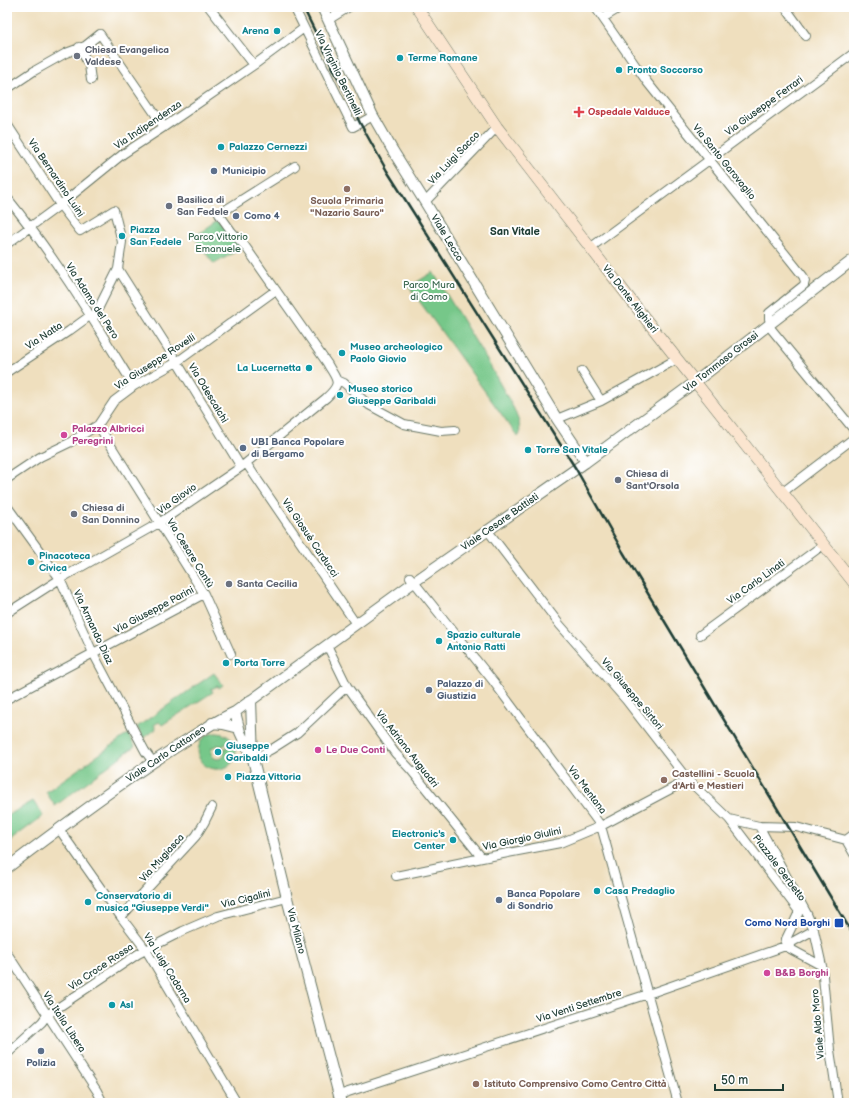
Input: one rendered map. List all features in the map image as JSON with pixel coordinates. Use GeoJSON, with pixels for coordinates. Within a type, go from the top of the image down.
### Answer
{"type":"FeatureCollection","features":[{"type":"Feature","properties":{"kind":"main road","name":"Via Dante Alighieri"},"geometry":{"type":"LineString","coordinates":[[416,7],[497,128],[854,583]]}},
{"type":"Feature","properties":{"kind":"street"},"geometry":{"type":"LineString","coordinates":[[209,7],[254,64]]}},
{"type":"Feature","properties":{"kind":"street","name":"Via Virginio Bertinelli"},"geometry":{"type":"LineString","coordinates":[[294,7],[353,127],[373,116]]}},
{"type":"Feature","properties":{"kind":"street","name":"Viale Lecco"},"geometry":{"type":"LineString","coordinates":[[322,7],[373,116],[393,152],[557,419],[586,462]]}},
{"type":"Feature","properties":{"kind":"street"},"geometry":{"type":"LineString","coordinates":[[328,20],[349,7]]}},
{"type":"Feature","properties":{"kind":"street","name":"Via Santo Garovaglio"},"geometry":{"type":"LineString","coordinates":[[596,7],[647,82],[803,276],[805,281],[804,285],[769,313],[769,324]]}},
{"type":"Feature","properties":{"kind":"street"},"geometry":{"type":"LineString","coordinates":[[603,18],[621,7]]}},
{"type":"Feature","properties":{"kind":"street"},"geometry":{"type":"LineString","coordinates":[[785,7],[806,36]]}},
{"type":"Feature","properties":{"kind":"street","name":"Via Indipendenza"},"geometry":{"type":"LineString","coordinates":[[7,244],[60,205],[123,154],[164,127],[304,28]]}},
{"type":"Feature","properties":{"kind":"street"},"geometry":{"type":"LineString","coordinates":[[7,89],[34,71],[66,53],[85,46],[100,34],[164,127]]}},
{"type":"Feature","properties":{"kind":"street"},"geometry":{"type":"LineString","coordinates":[[79,47],[89,65],[91,80]]}},
{"type":"Feature","properties":{"kind":"street","name":"Via Giuseppe Ferrari"},"geometry":{"type":"LineString","coordinates":[[590,248],[854,53]]}},
{"type":"Feature","properties":{"kind":"street","name":"Via Bernardino Luini"},"geometry":{"type":"LineString","coordinates":[[7,124],[60,205],[80,231],[114,210],[122,242],[118,269]]}},
{"type":"Feature","properties":{"kind":"street","name":"Via Luigi Sacco"},"geometry":{"type":"LineString","coordinates":[[425,202],[497,128]]}},
{"type":"Feature","properties":{"kind":"street"},"geometry":{"type":"LineString","coordinates":[[295,166],[219,214],[232,232],[245,246],[327,363],[337,380],[344,383],[370,405],[404,424],[441,431],[455,430]]}},
{"type":"Feature","properties":{"kind":"street","name":"Via Adamo del Pero"},"geometry":{"type":"LineString","coordinates":[[7,199],[31,227],[92,317],[134,386]]}},
{"type":"Feature","properties":{"kind":"street","name":"Via Tommaso Grossi"},"geometry":{"type":"LineString","coordinates":[[586,462],[695,382],[854,259]]}},
{"type":"Feature","properties":{"kind":"street","name":"Via Natta"},"geometry":{"type":"LineString","coordinates":[[7,372],[92,317],[118,269]]}},
{"type":"Feature","properties":{"kind":"street","name":"Via Odescalchi"},"geometry":{"type":"LineString","coordinates":[[118,269],[244,465]]}},
{"type":"Feature","properties":{"kind":"street","name":"Via Giuseppe Rovelli"},"geometry":{"type":"LineString","coordinates":[[7,478],[40,457],[69,443],[98,425],[114,400],[134,386],[177,362],[276,290]]}},
{"type":"Feature","properties":{"kind":"street"},"geometry":{"type":"LineString","coordinates":[[769,324],[854,430]]}},
{"type":"Feature","properties":{"kind":"street"},"geometry":{"type":"LineString","coordinates":[[557,419],[601,401],[677,359]]}},
{"type":"Feature","properties":{"kind":"street"},"geometry":{"type":"LineString","coordinates":[[582,371],[601,401]]}},
{"type":"Feature","properties":{"kind":"street","name":"Via Giovio"},"geometry":{"type":"LineString","coordinates":[[7,613],[60,580],[159,523],[244,465],[326,398],[334,390],[337,385],[337,380]]}},
{"type":"Feature","properties":{"kind":"street","name":"Via Cesare Cantù"},"geometry":{"type":"LineString","coordinates":[[98,425],[204,594],[231,654]]}},
{"type":"Feature","properties":{"kind":"street"},"geometry":{"type":"LineString","coordinates":[[783,492],[854,438]]}},
{"type":"Feature","properties":{"kind":"street","name":"Viale Cesare Battisti"},"geometry":{"type":"LineString","coordinates":[[356,624],[412,580],[488,531],[586,462]]}},
{"type":"Feature","properties":{"kind":"street","name":"Via Giosuè Carducci"},"geometry":{"type":"LineString","coordinates":[[244,465],[356,624]]}},
{"type":"Feature","properties":{"kind":"street","name":"Via Armando Diaz"},"geometry":{"type":"LineString","coordinates":[[7,506],[60,580],[93,653],[145,750],[153,762]]}},
{"type":"Feature","properties":{"kind":"street","name":"Via Giuseppe Sirtori"},"geometry":{"type":"LineString","coordinates":[[488,531],[560,625],[626,700],[688,780],[729,819]]}},
{"type":"Feature","properties":{"kind":"street","name":"Via Carlo Linati"},"geometry":{"type":"LineString","coordinates":[[700,635],[823,545]]}},
{"type":"Feature","properties":{"kind":"street","name":"Via Mentana"},"geometry":{"type":"LineString","coordinates":[[412,580],[493,681],[601,826],[678,1103]]}},
{"type":"Feature","properties":{"kind":"street","name":"Via Giuseppe Parini"},"geometry":{"type":"LineString","coordinates":[[7,699],[204,594]]}},
{"type":"Feature","properties":{"kind":"street","name":"Viale Carlo Cattaneo"},"geometry":{"type":"LineString","coordinates":[[7,868],[153,762],[212,724],[235,712],[356,624]]}},
{"type":"Feature","properties":{"kind":"street","name":"Via Adriano Auguadri"},"geometry":{"type":"LineString","coordinates":[[327,645],[347,686],[395,753],[482,858]]}},
{"type":"Feature","properties":{"kind":"street"},"geometry":{"type":"LineString","coordinates":[[253,759],[297,733],[347,686]]}},
{"type":"Feature","properties":{"kind":"street","name":"Via Milano"},"geometry":{"type":"LineString","coordinates":[[251,700],[253,759]]}},
{"type":"Feature","properties":{"kind":"street","name":"Via Milano"},"geometry":{"type":"LineString","coordinates":[[235,712],[239,728],[253,759],[287,898],[340,1099]]}},
{"type":"Feature","properties":{"kind":"street"},"geometry":{"type":"LineString","coordinates":[[212,724],[223,724],[239,728]]}},
{"type":"Feature","properties":{"kind":"street","name":"Via Giorgio Giulini"},"geometry":{"type":"LineString","coordinates":[[396,876],[560,842],[601,826],[688,780]]}},
{"type":"Feature","properties":{"kind":"street","name":"Via Mugiasca"},"geometry":{"type":"LineString","coordinates":[[121,918],[196,836],[212,807]]}},
{"type":"Feature","properties":{"kind":"street"},"geometry":{"type":"LineString","coordinates":[[729,819],[759,826],[796,827],[846,840],[854,854]]}},
{"type":"Feature","properties":{"kind":"street","name":"Piazzale Gerbetto"},"geometry":{"type":"LineString","coordinates":[[729,819],[798,910],[798,914],[786,939],[785,946]]}},
{"type":"Feature","properties":{"kind":"street","name":"Piazzale Gerbetto"},"geometry":{"type":"LineString","coordinates":[[759,826],[807,914],[814,930],[822,966]]}},
{"type":"Feature","properties":{"kind":"street","name":"Via Luigi Cadorna"},"geometry":{"type":"LineString","coordinates":[[59,829],[121,918],[146,950],[237,1103]]}},
{"type":"Feature","properties":{"kind":"street"},"geometry":{"type":"LineString","coordinates":[[846,840],[854,834]]}},
{"type":"Feature","properties":{"kind":"street","name":"Via Cigalini"},"geometry":{"type":"LineString","coordinates":[[146,950],[183,931],[218,916],[287,898]]}},
{"type":"Feature","properties":{"kind":"street"},"geometry":{"type":"LineString","coordinates":[[785,946],[814,930]]}},
{"type":"Feature","properties":{"kind":"street"},"geometry":{"type":"LineString","coordinates":[[785,946],[822,966]]}},
{"type":"Feature","properties":{"kind":"street","name":"Via Venti Settembre"},"geometry":{"type":"LineString","coordinates":[[340,1099],[785,946]]}},
{"type":"Feature","properties":{"kind":"street","name":"Via Croce Rossa"},"geometry":{"type":"LineString","coordinates":[[7,1054],[42,1022],[47,1015],[146,950]]}},
{"type":"Feature","properties":{"kind":"street","name":"Via Italia Libera"},"geometry":{"type":"LineString","coordinates":[[7,953],[97,1091],[103,1103]]}},
{"type":"Feature","properties":{"kind":"street","name":"Viale Aldo Moro"},"geometry":{"type":"LineString","coordinates":[[822,966],[830,1050],[838,1103]]}},
{"type":"Feature","properties":{"kind":"green space","name":"Parco Vittorio Emanuele"},"geometry":{"type":"Polygon","coordinates":[[[218,220],[242,248],[214,264],[194,237],[218,220]]]}},
{"type":"Feature","properties":{"kind":"green space","name":"Parco Mura di Como"},"geometry":{"type":"Polygon","coordinates":[[[433,272],[488,362],[514,409],[519,422],[520,434],[518,437],[409,287],[433,272]]]}},
{"type":"Feature","properties":{"kind":"green space"},"geometry":{"type":"Polygon","coordinates":[[[214,673],[223,685],[219,688],[218,686],[211,689],[213,692],[162,725],[159,722],[154,725],[156,729],[143,738],[137,727],[214,673]]]}},
{"type":"Feature","properties":{"kind":"green space"},"geometry":{"type":"Polygon","coordinates":[[[220,733],[232,740],[223,746],[217,745],[212,748],[211,753],[214,758],[219,759],[223,757],[224,749],[234,742],[236,754],[232,762],[226,767],[218,769],[210,768],[203,764],[199,756],[199,746],[201,741],[207,735],[220,733]]]}},
{"type":"Feature","properties":{"kind":"green space"},"geometry":{"type":"Polygon","coordinates":[[[128,734],[135,746],[55,806],[46,792],[128,734]]]}},
{"type":"Feature","properties":{"kind":"green space"},"geometry":{"type":"Polygon","coordinates":[[[33,801],[43,816],[7,843],[7,816],[33,801]]]}},
{"type":"Feature","properties":{"kind":"railway"},"geometry":{"type":"LineString","coordinates":[[303,7],[360,123],[387,171],[576,469],[623,552],[854,936]]}},
{"type":"Feature","properties":{"kind":"place","name":"Arena"},"geometry":{"type":"Point","coordinates":[277,31]}},
{"type":"Feature","properties":{"kind":"place","name":"Chiesa Evangelica Valdese"},"geometry":{"type":"Point","coordinates":[77,56]}},
{"type":"Feature","properties":{"kind":"place","name":"Terme Romane"},"geometry":{"type":"Point","coordinates":[400,58]}},
{"type":"Feature","properties":{"kind":"place","name":"Pronto Soccorso"},"geometry":{"type":"Point","coordinates":[619,70]}},
{"type":"Feature","properties":{"kind":"place","name":"Ospedale Valduce"},"geometry":{"type":"Point","coordinates":[579,112]}},
{"type":"Feature","properties":{"kind":"place","name":"Palazzo Cernezzi"},"geometry":{"type":"Point","coordinates":[221,147]}},
{"type":"Feature","properties":{"kind":"place","name":"Municipio"},"geometry":{"type":"Point","coordinates":[214,171]}},
{"type":"Feature","properties":{"kind":"place","name":"Scuola Primaria \"Nazario Sauro\""},"geometry":{"type":"Point","coordinates":[347,189]}},
{"type":"Feature","properties":{"kind":"place","name":"Basilica di San Fedele"},"geometry":{"type":"Point","coordinates":[169,206]}},
{"type":"Feature","properties":{"kind":"place","name":"Como 4"},"geometry":{"type":"Point","coordinates":[236,216]}},
{"type":"Feature","properties":{"kind":"place","name":"Piazza San Fedele"},"geometry":{"type":"Point","coordinates":[122,236]}},
{"type":"Feature","properties":{"kind":"place","name":"Museo archeologico Paolo Giovio"},"geometry":{"type":"Point","coordinates":[342,353]}},
{"type":"Feature","properties":{"kind":"place","name":"La Lucernetta"},"geometry":{"type":"Point","coordinates":[309,368]}},
{"type":"Feature","properties":{"kind":"place","name":"Museo storico Giuseppe Garibaldi"},"geometry":{"type":"Point","coordinates":[340,395]}},
{"type":"Feature","properties":{"kind":"place","name":"Palazzo Albricci Peregrini"},"geometry":{"type":"Point","coordinates":[64,435]}},
{"type":"Feature","properties":{"kind":"place","name":"UBI Banca Popolare di Bergamo"},"geometry":{"type":"Point","coordinates":[243,448]}},
{"type":"Feature","properties":{"kind":"place","name":"Torre San Vitale"},"geometry":{"type":"Point","coordinates":[528,450]}},
{"type":"Feature","properties":{"kind":"place","name":"Chiesa di Sant'Orsola"},"geometry":{"type":"Point","coordinates":[618,480]}},
{"type":"Feature","properties":{"kind":"place","name":"Chiesa di San Donnino"},"geometry":{"type":"Point","coordinates":[74,514]}},
{"type":"Feature","properties":{"kind":"place","name":"Pinacoteca Civica"},"geometry":{"type":"Point","coordinates":[31,562]}},
{"type":"Feature","properties":{"kind":"place","name":"Santa Cecilia"},"geometry":{"type":"Point","coordinates":[229,584]}},
{"type":"Feature","properties":{"kind":"place","name":"Spazio culturale Antonio Ratti"},"geometry":{"type":"Point","coordinates":[439,641]}},
{"type":"Feature","properties":{"kind":"place","name":"Porta Torre"},"geometry":{"type":"Point","coordinates":[226,663]}},
{"type":"Feature","properties":{"kind":"place","name":"Palazzo di Giustizia"},"geometry":{"type":"Point","coordinates":[429,690]}},
{"type":"Feature","properties":{"kind":"place","name":"Le Due Conti"},"geometry":{"type":"Point","coordinates":[318,750]}},
{"type":"Feature","properties":{"kind":"place","name":"Giuseppe Garibaldi"},"geometry":{"type":"Point","coordinates":[218,752]}},
{"type":"Feature","properties":{"kind":"place","name":"Piazza Vittoria"},"geometry":{"type":"Point","coordinates":[228,777]}},
{"type":"Feature","properties":{"kind":"place","name":"Castellini - Scuola d'Arti e Mestieri"},"geometry":{"type":"Point","coordinates":[664,780]}},
{"type":"Feature","properties":{"kind":"place","name":"Electronic's Center"},"geometry":{"type":"Point","coordinates":[453,840]}},
{"type":"Feature","properties":{"kind":"place","name":"Casa Predaglio"},"geometry":{"type":"Point","coordinates":[597,891]}},
{"type":"Feature","properties":{"kind":"place","name":"Banca Popolare di Sondrio"},"geometry":{"type":"Point","coordinates":[499,900]}},
{"type":"Feature","properties":{"kind":"place","name":"Conservatorio di musica \"Giuseppe Verdi\""},"geometry":{"type":"Point","coordinates":[88,902]}},
{"type":"Feature","properties":{"kind":"place","name":"Como Nord Borghi"},"geometry":{"type":"Point","coordinates":[839,923]}},
{"type":"Feature","properties":{"kind":"place","name":"B&B Borghi"},"geometry":{"type":"Point","coordinates":[767,973]}},
{"type":"Feature","properties":{"kind":"place","name":"Asl"},"geometry":{"type":"Point","coordinates":[112,1005]}},
{"type":"Feature","properties":{"kind":"place","name":"Polizia"},"geometry":{"type":"Point","coordinates":[41,1051]}},
{"type":"Feature","properties":{"kind":"place","name":"Istituto Comprensivo Como Centro Città"},"geometry":{"type":"Point","coordinates":[476,1084]}},
{"type":"Feature","properties":{"kind":"district","name":"San Vitale"},"geometry":{"type":"Point","coordinates":[515,231]}}]}
